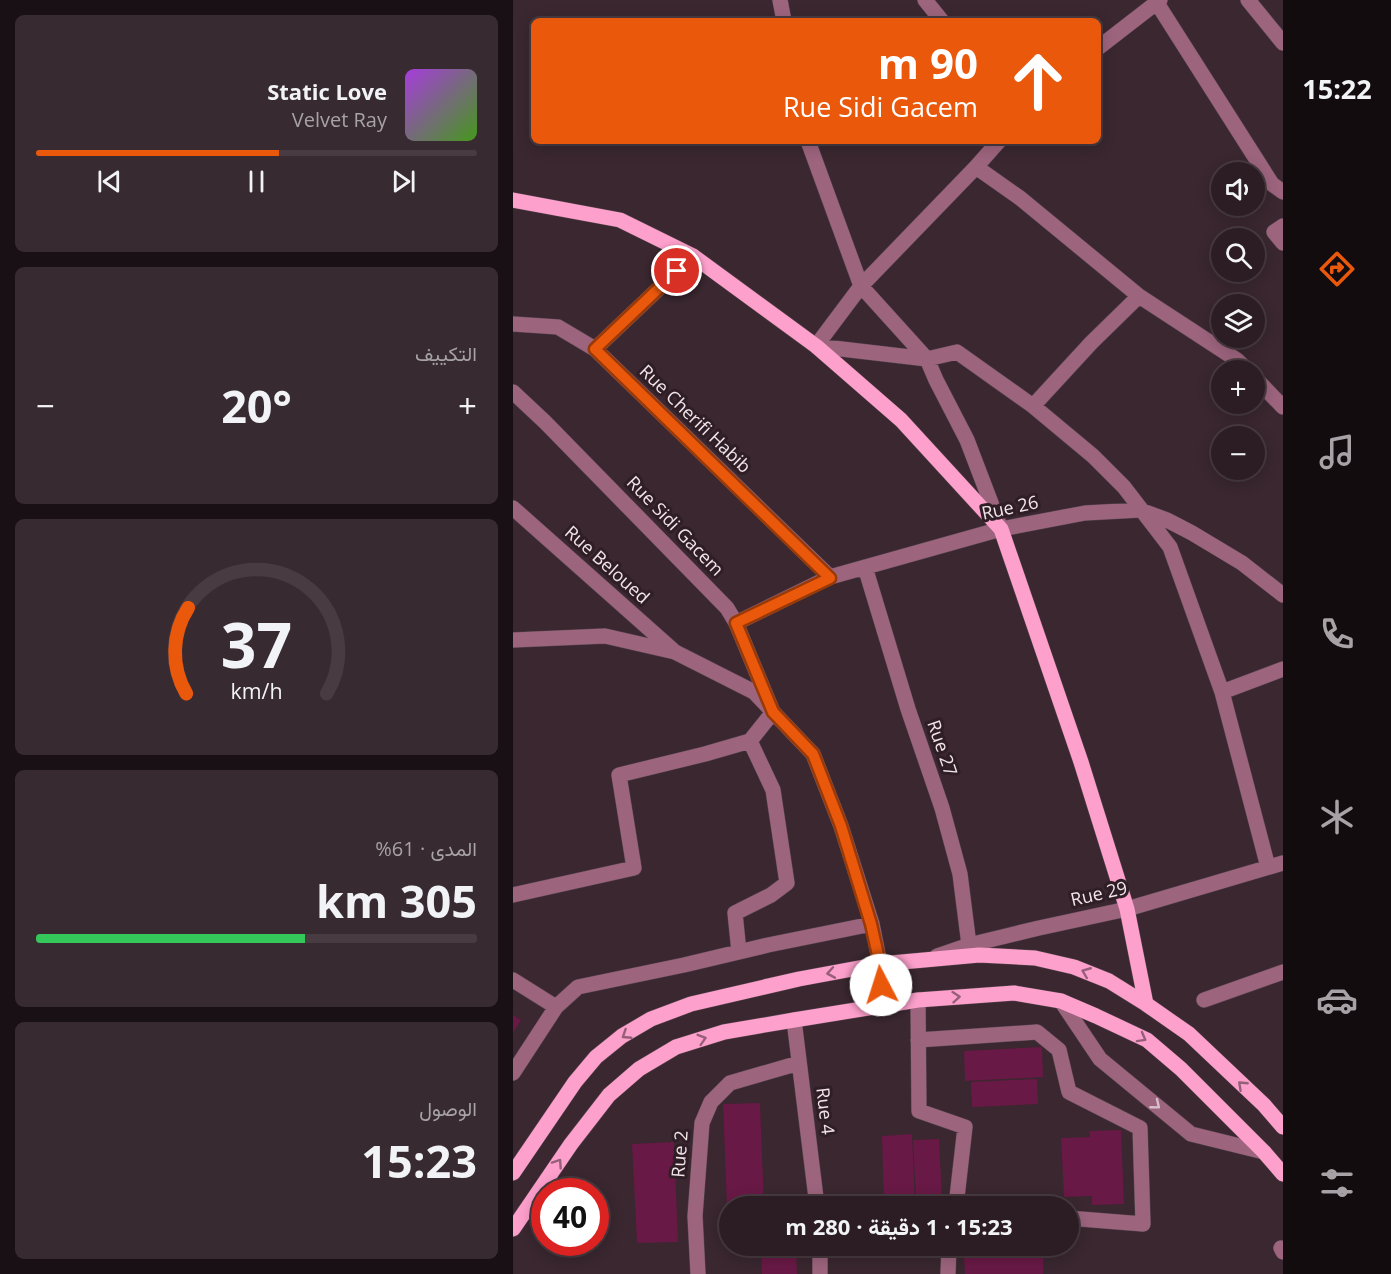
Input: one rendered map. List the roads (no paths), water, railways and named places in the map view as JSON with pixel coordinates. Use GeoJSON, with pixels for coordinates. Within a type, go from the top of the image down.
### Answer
{"type":"FeatureCollection","features":[{"type":"Feature","properties":{"kind":"main road"},"geometry":{"type":"LineString","coordinates":[[513,200],[620,219],[693,256],[816,346],[901,420],[1001,529],[1081,762],[1127,909],[1146,1004]]}},
{"type":"Feature","properties":{"kind":"main road"},"geometry":{"type":"LineString","coordinates":[[513,1173],[575,1082],[596,1057],[623,1036],[651,1019],[691,1004],[799,979],[880,964],[979,955],[1035,958],[1074,967],[1109,981],[1189,1034],[1264,1105],[1283,1127]]}},
{"type":"Feature","properties":{"kind":"main road"},"geometry":{"type":"LineString","coordinates":[[513,1229],[571,1144],[609,1095],[639,1069],[676,1047],[724,1032],[918,1000],[1014,993],[1061,1001],[1146,1040],[1181,1069],[1283,1174]]}},
{"type":"Feature","properties":{"kind":"street"},"geometry":{"type":"LineString","coordinates":[[780,0],[783,18]]}},
{"type":"Feature","properties":{"kind":"street"},"geometry":{"type":"LineString","coordinates":[[925,0],[940,18]]}},
{"type":"Feature","properties":{"kind":"street"},"geometry":{"type":"LineString","coordinates":[[1248,0],[1283,43]]}},
{"type":"Feature","properties":{"kind":"street"},"geometry":{"type":"LineString","coordinates":[[1101,46],[1157,1],[1272,184],[1283,192]]}},
{"type":"Feature","properties":{"kind":"street"},"geometry":{"type":"LineString","coordinates":[[809,144],[861,286],[927,359],[967,440],[1001,529]]}},
{"type":"Feature","properties":{"kind":"street"},"geometry":{"type":"LineString","coordinates":[[816,346],[861,286],[996,144]]}},
{"type":"Feature","properties":{"kind":"street"},"geometry":{"type":"LineString","coordinates":[[976,167],[1020,198],[1139,296],[1237,360]]}},
{"type":"Feature","properties":{"kind":"street"},"geometry":{"type":"LineString","coordinates":[[595,349],[693,256]]}},
{"type":"Feature","properties":{"kind":"street"},"geometry":{"type":"LineString","coordinates":[[1033,406],[1091,343],[1139,296]]}},
{"type":"Feature","properties":{"kind":"street","name":"Rue Cherifi Habib"},"geometry":{"type":"LineString","coordinates":[[513,324],[558,327],[595,349],[830,578]]}},
{"type":"Feature","properties":{"kind":"street"},"geometry":{"type":"LineString","coordinates":[[816,346],[927,359],[957,352],[1033,406],[1093,456],[1124,488],[1170,547],[1222,692],[1275,865]]}},
{"type":"Feature","properties":{"kind":"street"},"geometry":{"type":"LineString","coordinates":[[1265,388],[1283,406]]}},
{"type":"Feature","properties":{"kind":"street","name":"Rue Sidi Gacem"},"geometry":{"type":"LineString","coordinates":[[513,392],[727,608],[736,623],[773,712]]}},
{"type":"Feature","properties":{"kind":"street","name":"Rue Beloued"},"geometry":{"type":"LineString","coordinates":[[513,508],[675,652]]}},
{"type":"Feature","properties":{"kind":"street","name":"Rue 26"},"geometry":{"type":"LineString","coordinates":[[736,623],[830,578],[865,567],[1001,529],[1085,513],[1140,510],[1192,533],[1242,563],[1283,595]]}},
{"type":"Feature","properties":{"kind":"street","name":"Rue 27"},"geometry":{"type":"LineString","coordinates":[[865,567],[908,709],[942,808],[960,874],[969,945]]}},
{"type":"Feature","properties":{"kind":"street"},"geometry":{"type":"LineString","coordinates":[[513,640],[605,636],[675,652],[754,692],[813,754],[841,826],[871,924],[880,964],[882,1006]]}},
{"type":"Feature","properties":{"kind":"street"},"geometry":{"type":"LineString","coordinates":[[1222,692],[1283,669]]}},
{"type":"Feature","properties":{"kind":"street"},"geometry":{"type":"LineString","coordinates":[[513,896],[634,868],[619,775],[750,741],[773,712]]}},
{"type":"Feature","properties":{"kind":"street"},"geometry":{"type":"LineString","coordinates":[[739,952],[735,913],[771,895],[787,883],[773,790],[750,741]]}},
{"type":"Feature","properties":{"kind":"street","name":"Rue 29"},"geometry":{"type":"LineString","coordinates":[[923,961],[969,945],[1127,909],[1275,865]]}},
{"type":"Feature","properties":{"kind":"street"},"geometry":{"type":"LineString","coordinates":[[513,1073],[556,1007],[578,987],[871,924]]}},
{"type":"Feature","properties":{"kind":"street"},"geometry":{"type":"LineString","coordinates":[[1204,1000],[1283,972]]}},
{"type":"Feature","properties":{"kind":"street"},"geometry":{"type":"LineString","coordinates":[[513,980],[556,1007]]}},
{"type":"Feature","properties":{"kind":"street"},"geometry":{"type":"LineString","coordinates":[[918,1000],[919,1111],[965,1127],[957,1196]]}},
{"type":"Feature","properties":{"kind":"street"},"geometry":{"type":"LineString","coordinates":[[1061,1001],[1100,1059],[1191,1134],[1264,1152]]}},
{"type":"Feature","properties":{"kind":"street","name":"Rue 4"},"geometry":{"type":"LineString","coordinates":[[794,1020],[816,1196]]}},
{"type":"Feature","properties":{"kind":"street"},"geometry":{"type":"LineString","coordinates":[[918,1040],[1037,1032],[1059,1050],[1069,1092],[1140,1128],[1143,1224],[1079,1219]]}},
{"type":"Feature","properties":{"kind":"street","name":"Rue 2"},"geometry":{"type":"LineString","coordinates":[[698,1274],[695,1216],[702,1123],[711,1102],[730,1083],[799,1063]]}},
{"type":"Feature","properties":{"kind":"street"},"geometry":{"type":"LineString","coordinates":[[820,1274],[821,1256]]}},
{"type":"Feature","properties":{"kind":"street"},"geometry":{"type":"LineString","coordinates":[[948,1274],[949,1256]]}}]}
